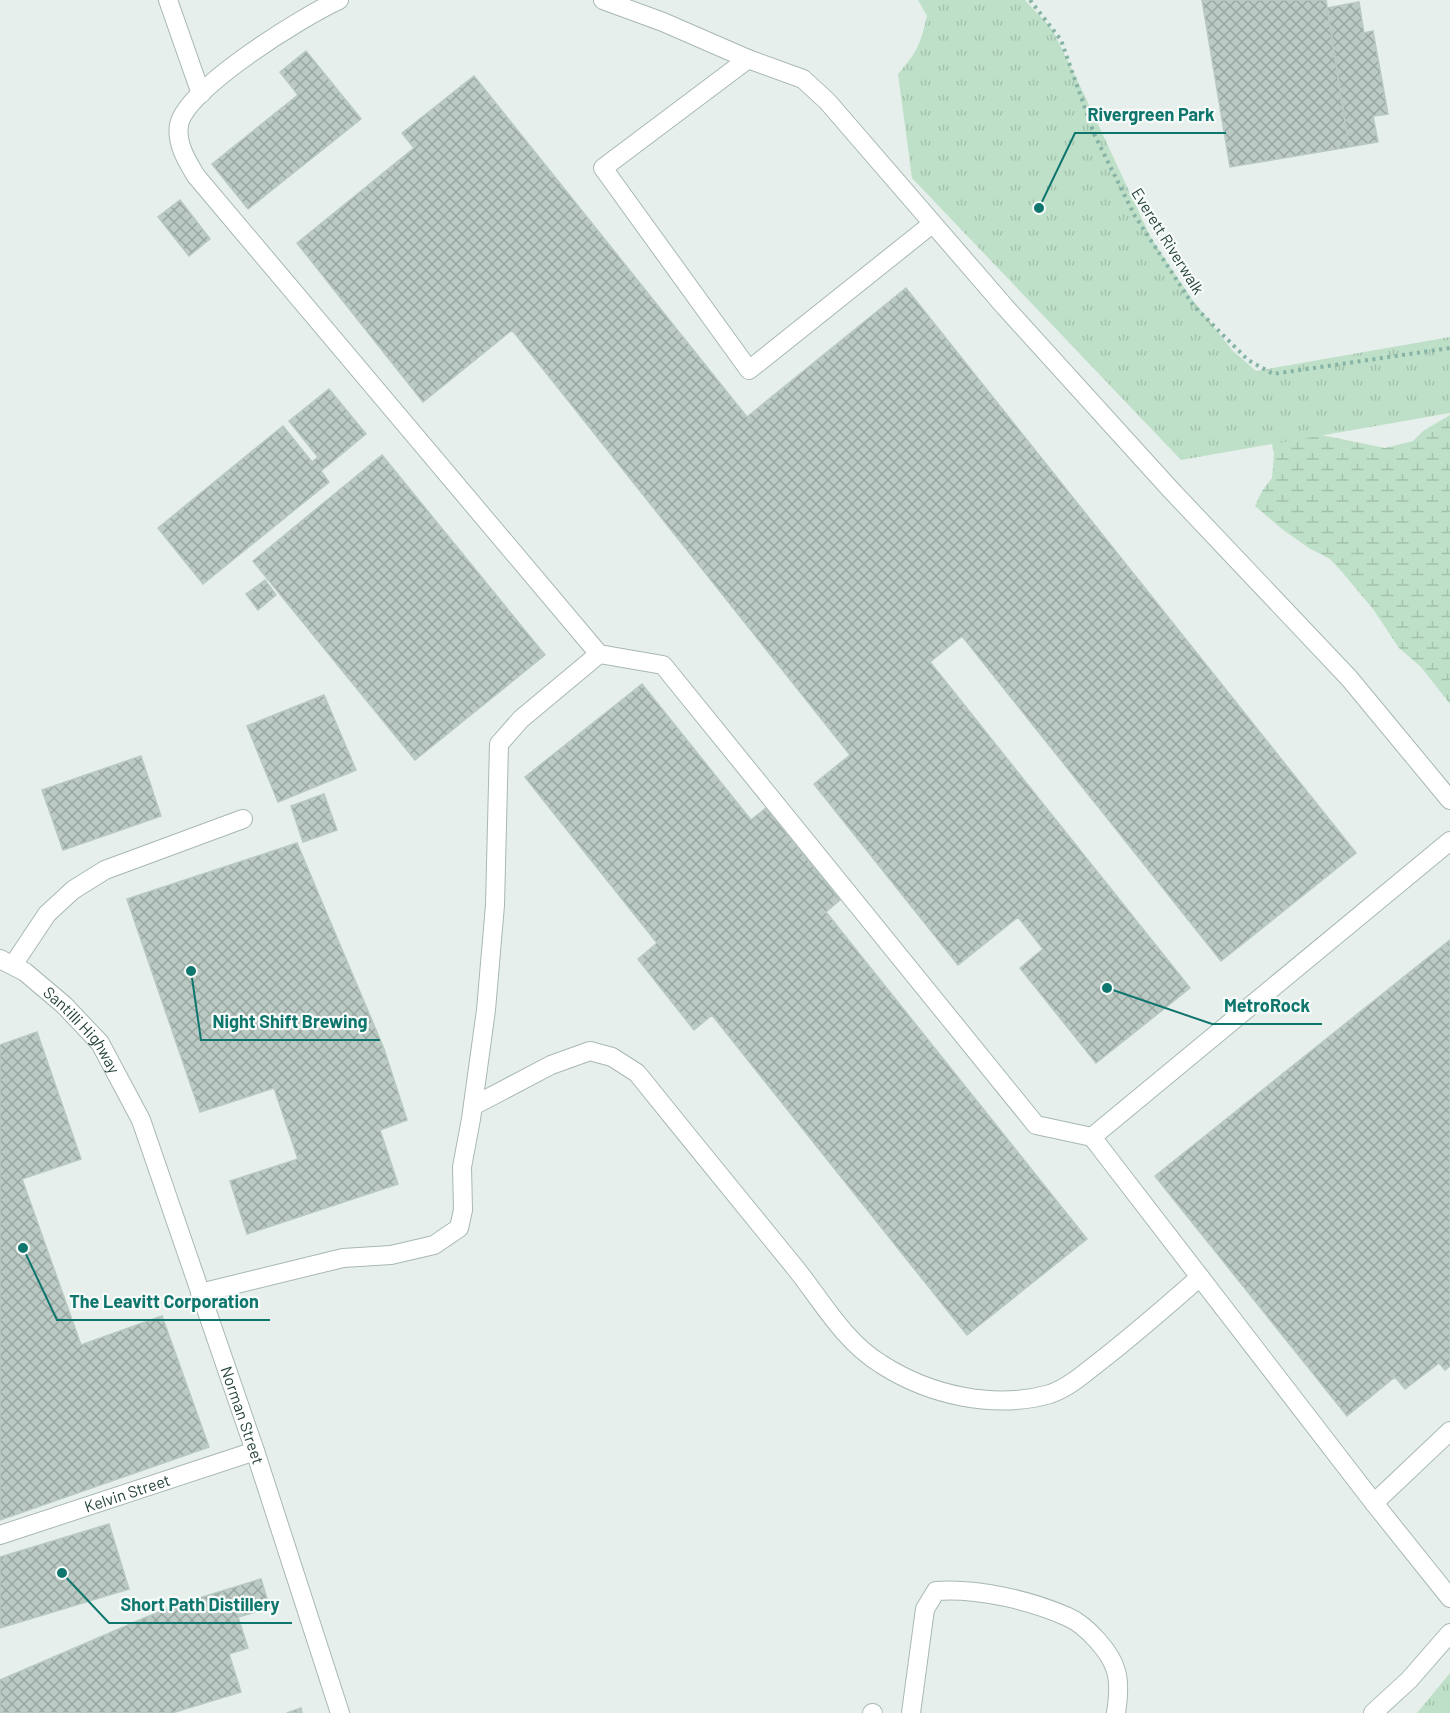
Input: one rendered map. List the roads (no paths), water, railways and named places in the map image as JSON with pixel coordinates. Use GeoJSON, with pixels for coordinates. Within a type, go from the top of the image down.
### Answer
{"type":"FeatureCollection","features":[{"type":"Feature","properties":{"kind":"street"},"geometry":{"type":"LineString","coordinates":[[168,0],[201,94]]}},
{"type":"Feature","properties":{"kind":"street"},"geometry":{"type":"LineString","coordinates":[[339,0],[317,10],[248,55],[190,102],[179,125],[182,152],[196,176],[599,654],[663,665],[1036,1125],[1092,1137],[1450,1598]]}},
{"type":"Feature","properties":{"kind":"street"},"geometry":{"type":"LineString","coordinates":[[603,0],[663,22],[803,80],[827,101],[1005,307],[1171,490],[1349,678],[1450,800]]}},
{"type":"Feature","properties":{"kind":"street"},"geometry":{"type":"LineString","coordinates":[[748,58],[603,168],[749,370],[932,224]]}},
{"type":"Feature","properties":{"kind":"street"},"geometry":{"type":"LineString","coordinates":[[201,1293],[343,1258],[391,1255],[434,1245],[459,1228],[463,1210],[462,1167],[486,1010],[495,905],[499,744],[521,719],[599,654]]}},
{"type":"Feature","properties":{"kind":"street"},"geometry":{"type":"LineString","coordinates":[[6,962],[47,914],[73,890],[105,870],[243,819]]}},
{"type":"Feature","properties":{"kind":"street"},"geometry":{"type":"LineString","coordinates":[[1092,1137],[1450,841]]}},
{"type":"Feature","properties":{"kind":"street","name":"Santilli Highway"},"geometry":{"type":"LineString","coordinates":[[6,962],[25,972],[64,1005],[100,1043],[141,1120]]}},
{"type":"Feature","properties":{"kind":"street"},"geometry":{"type":"LineString","coordinates":[[473,1106],[551,1065],[590,1052],[612,1057],[637,1073],[816,1294],[853,1344],[880,1364],[911,1382],[964,1397],[1009,1402],[1052,1393],[1078,1378],[1121,1345],[1200,1277]]}},
{"type":"Feature","properties":{"kind":"street","name":"Norman Street"},"geometry":{"type":"LineString","coordinates":[[141,1120],[255,1451],[340,1713]]}},
{"type":"Feature","properties":{"kind":"street"},"geometry":{"type":"LineString","coordinates":[[1374,1503],[1450,1431]]}},
{"type":"Feature","properties":{"kind":"street","name":"Kelvin Street"},"geometry":{"type":"LineString","coordinates":[[0,1535],[255,1451]]}},
{"type":"Feature","properties":{"kind":"street"},"geometry":{"type":"LineString","coordinates":[[911,1713],[925,1609],[936,1591],[959,1589],[1025,1602],[1070,1618],[1099,1641],[1116,1671],[1118,1699],[1116,1713]]}},
{"type":"Feature","properties":{"kind":"street"},"geometry":{"type":"LineString","coordinates":[[1373,1713],[1409,1680],[1450,1633]]}},
{"type":"Feature","properties":{"kind":"place","name":"Rivergreen Park"},"geometry":{"type":"Point","coordinates":[1039,208]}},
{"type":"Feature","properties":{"kind":"place","name":"Night Shift Brewing"},"geometry":{"type":"Point","coordinates":[191,971]}},
{"type":"Feature","properties":{"kind":"place","name":"MetroRock"},"geometry":{"type":"Point","coordinates":[1107,988]}},
{"type":"Feature","properties":{"kind":"place","name":"The Leavitt Corporation"},"geometry":{"type":"Point","coordinates":[23,1248]}},
{"type":"Feature","properties":{"kind":"place","name":"Short Path Distillery"},"geometry":{"type":"Point","coordinates":[62,1573]}}]}
